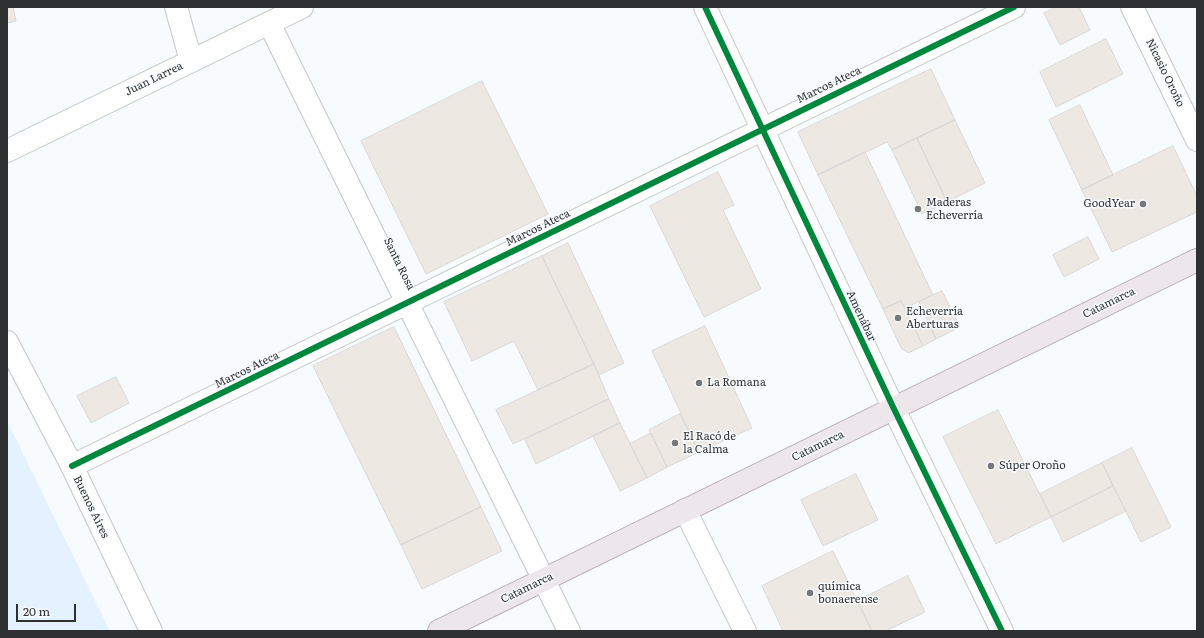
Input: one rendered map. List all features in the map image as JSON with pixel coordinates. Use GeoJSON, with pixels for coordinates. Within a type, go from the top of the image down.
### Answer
{"type":"FeatureCollection","features":[{"type":"Feature","properties":{"kind":"main road","name":"Catamarca"},"geometry":{"type":"LineString","coordinates":[[439,631],[1197,260]]}},
{"type":"Feature","properties":{"kind":"street"},"geometry":{"type":"LineString","coordinates":[[176,7],[191,61]]}},
{"type":"Feature","properties":{"kind":"street","name":"Juan Larrea"},"geometry":{"type":"LineString","coordinates":[[7,151],[302,7]]}},
{"type":"Feature","properties":{"kind":"street","name":"Amenábar"},"geometry":{"type":"LineString","coordinates":[[705,7],[894,409],[1002,631]]}},
{"type":"Feature","properties":{"kind":"street","name":"Marcos Ateca"},"geometry":{"type":"LineString","coordinates":[[72,466],[1014,7]]}},
{"type":"Feature","properties":{"kind":"street","name":"Nicasio Oroño"},"geometry":{"type":"LineString","coordinates":[[1132,7],[1197,140]]}},
{"type":"Feature","properties":{"kind":"street","name":"Santa Rosa"},"geometry":{"type":"LineString","coordinates":[[269,23],[569,631]]}},
{"type":"Feature","properties":{"kind":"street","name":"Buenos Aires"},"geometry":{"type":"LineString","coordinates":[[7,342],[72,466],[151,631]]}},
{"type":"Feature","properties":{"kind":"street"},"geometry":{"type":"LineString","coordinates":[[685,510],[745,631]]}},
{"type":"Feature","properties":{"kind":"shaded area"},"geometry":{"type":"Polygon","coordinates":[[[7,421],[110,631],[7,631],[7,421]]]}},
{"type":"Feature","properties":{"kind":"building"},"geometry":{"type":"Polygon","coordinates":[[[7,7],[13,7],[16,21],[7,23],[7,7]]]}},
{"type":"Feature","properties":{"kind":"building"},"geometry":{"type":"Polygon","coordinates":[[[1057,7],[1079,7],[1090,30],[1060,45],[1044,13],[1057,7]]]}},
{"type":"Feature","properties":{"kind":"building"},"geometry":{"type":"Polygon","coordinates":[[[1106,39],[1123,74],[1056,107],[1040,72],[1106,39]]]}},
{"type":"Feature","properties":{"kind":"building"},"geometry":{"type":"Polygon","coordinates":[[[931,69],[955,120],[892,150],[887,142],[818,175],[798,132],[931,69]]]}},
{"type":"Feature","properties":{"kind":"building"},"geometry":{"type":"Polygon","coordinates":[[[482,81],[548,214],[426,274],[361,141],[482,81]]]}},
{"type":"Feature","properties":{"kind":"building"},"geometry":{"type":"Polygon","coordinates":[[[1080,105],[1113,175],[1082,190],[1049,120],[1080,105]]]}},
{"type":"Feature","properties":{"kind":"building"},"geometry":{"type":"Polygon","coordinates":[[[955,120],[985,183],[947,202],[917,138],[955,120]]]}},
{"type":"Feature","properties":{"kind":"building"},"geometry":{"type":"Polygon","coordinates":[[[917,138],[947,202],[922,214],[892,150],[917,138]]]}},
{"type":"Feature","properties":{"kind":"building","name":"GoodYear"},"geometry":{"type":"Polygon","coordinates":[[[1173,146],[1197,196],[1197,212],[1112,252],[1082,190],[1173,146]]]}},
{"type":"Feature","properties":{"kind":"building"},"geometry":{"type":"Polygon","coordinates":[[[865,152],[933,295],[905,308],[901,301],[883,309],[818,175],[865,152]]]}},
{"type":"Feature","properties":{"kind":"building"},"geometry":{"type":"Polygon","coordinates":[[[718,172],[734,205],[723,210],[761,289],[704,317],[650,206],[718,172]]]}},
{"type":"Feature","properties":{"kind":"building"},"geometry":{"type":"Polygon","coordinates":[[[1088,237],[1099,259],[1064,277],[1053,255],[1088,237]]]}},
{"type":"Feature","properties":{"kind":"building"},"geometry":{"type":"Polygon","coordinates":[[[568,243],[624,363],[599,375],[542,256],[568,243]]]}},
{"type":"Feature","properties":{"kind":"building"},"geometry":{"type":"Polygon","coordinates":[[[542,256],[594,364],[538,390],[514,341],[472,361],[444,302],[542,256]]]}},
{"type":"Feature","properties":{"kind":"building"},"geometry":{"type":"Polygon","coordinates":[[[942,291],[960,327],[936,339],[919,302],[942,291]]]}},
{"type":"Feature","properties":{"kind":"building","name":"Echeverría Aberturas"},"geometry":{"type":"Polygon","coordinates":[[[901,301],[923,346],[908,353],[901,348],[883,309],[901,301]]]}},
{"type":"Feature","properties":{"kind":"building"},"geometry":{"type":"Polygon","coordinates":[[[928,321],[936,339],[923,346],[914,327],[928,321]]]}},
{"type":"Feature","properties":{"kind":"building","name":"La Romana"},"geometry":{"type":"Polygon","coordinates":[[[705,326],[752,428],[699,452],[652,351],[705,326]]]}},
{"type":"Feature","properties":{"kind":"building"},"geometry":{"type":"Polygon","coordinates":[[[394,327],[481,507],[401,545],[313,366],[394,327]]]}},
{"type":"Feature","properties":{"kind":"building"},"geometry":{"type":"Polygon","coordinates":[[[594,364],[609,399],[513,444],[496,410],[594,364]]]}},
{"type":"Feature","properties":{"kind":"building"},"geometry":{"type":"Polygon","coordinates":[[[116,377],[129,403],[91,423],[77,396],[116,377]]]}},
{"type":"Feature","properties":{"kind":"building"},"geometry":{"type":"Polygon","coordinates":[[[609,399],[620,423],[536,464],[525,440],[609,399]]]}},
{"type":"Feature","properties":{"kind":"building","name":"Súper Oroño"},"geometry":{"type":"Polygon","coordinates":[[[998,410],[1051,517],[996,544],[943,437],[998,410]]]}},
{"type":"Feature","properties":{"kind":"building","name":"El Racó de la Calma"},"geometry":{"type":"Polygon","coordinates":[[[680,414],[699,452],[667,467],[649,430],[680,414]]]}},
{"type":"Feature","properties":{"kind":"building"},"geometry":{"type":"Polygon","coordinates":[[[620,423],[647,478],[620,491],[593,436],[620,423]]]}},
{"type":"Feature","properties":{"kind":"building"},"geometry":{"type":"Polygon","coordinates":[[[651,433],[667,467],[647,478],[630,444],[651,433]]]}},
{"type":"Feature","properties":{"kind":"building"},"geometry":{"type":"Polygon","coordinates":[[[1132,448],[1171,527],[1141,542],[1102,463],[1132,448]]]}},
{"type":"Feature","properties":{"kind":"building"},"geometry":{"type":"Polygon","coordinates":[[[1102,463],[1113,486],[1051,517],[1040,494],[1102,463]]]}},
{"type":"Feature","properties":{"kind":"building"},"geometry":{"type":"Polygon","coordinates":[[[856,474],[878,520],[823,546],[801,500],[856,474]]]}},
{"type":"Feature","properties":{"kind":"building"},"geometry":{"type":"Polygon","coordinates":[[[1113,486],[1126,511],[1063,542],[1051,517],[1113,486]]]}},
{"type":"Feature","properties":{"kind":"building"},"geometry":{"type":"Polygon","coordinates":[[[481,507],[502,551],[422,589],[401,545],[481,507]]]}},
{"type":"Feature","properties":{"kind":"building","name":"química bonaerense"},"geometry":{"type":"Polygon","coordinates":[[[833,551],[872,631],[783,631],[762,586],[833,551]]]}},
{"type":"Feature","properties":{"kind":"building"},"geometry":{"type":"Polygon","coordinates":[[[908,576],[925,612],[886,631],[872,631],[857,601],[908,576]]]}},
{"type":"Feature","properties":{"kind":"cycle path"},"geometry":{"type":"LineString","coordinates":[[705,7],[894,409],[1002,631]]}},
{"type":"Feature","properties":{"kind":"cycle path"},"geometry":{"type":"LineString","coordinates":[[72,466],[1014,7]]}},
{"type":"Feature","properties":{"kind":"place","name":"GoodYear"},"geometry":{"type":"Point","coordinates":[1143,204]}},
{"type":"Feature","properties":{"kind":"place","name":"Maderas Echeverría"},"geometry":{"type":"Point","coordinates":[918,209]}},
{"type":"Feature","properties":{"kind":"place","name":"Echeverría Aberturas"},"geometry":{"type":"Point","coordinates":[898,318]}},
{"type":"Feature","properties":{"kind":"place","name":"La Romana"},"geometry":{"type":"Point","coordinates":[699,383]}},
{"type":"Feature","properties":{"kind":"place","name":"El Racó de la Calma"},"geometry":{"type":"Point","coordinates":[675,443]}},
{"type":"Feature","properties":{"kind":"place","name":"Súper Oroño"},"geometry":{"type":"Point","coordinates":[991,466]}},
{"type":"Feature","properties":{"kind":"place","name":"química bonaerense"},"geometry":{"type":"Point","coordinates":[810,593]}}]}
